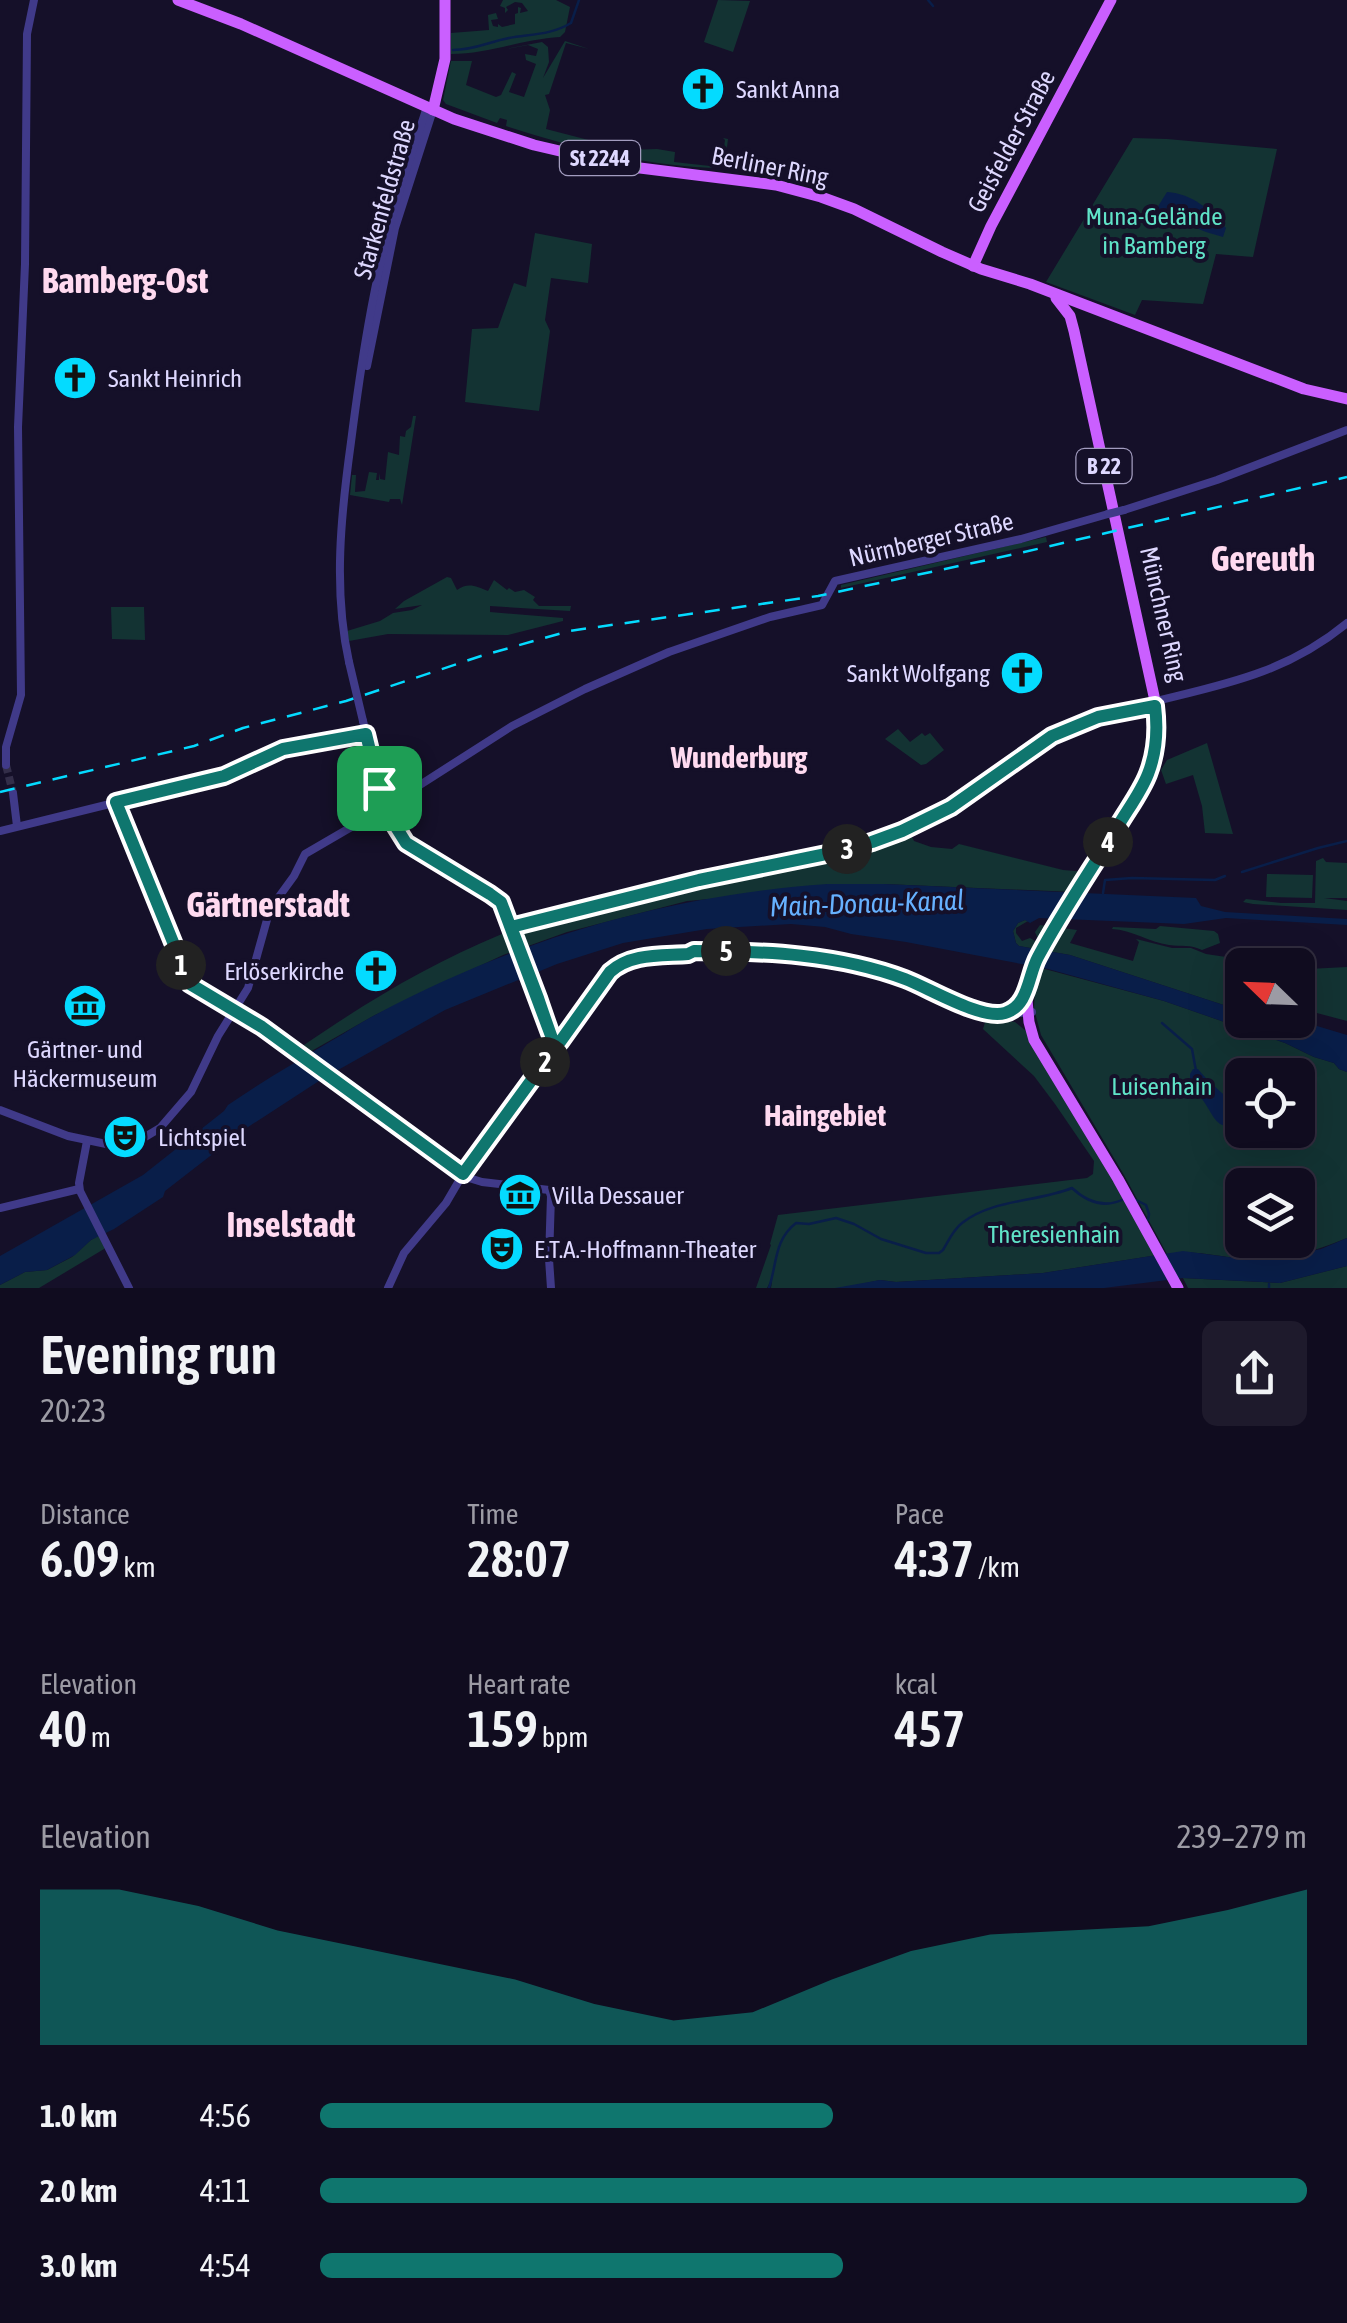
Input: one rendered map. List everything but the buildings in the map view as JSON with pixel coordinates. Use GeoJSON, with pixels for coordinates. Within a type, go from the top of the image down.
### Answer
{"type":"FeatureCollection","features":[{"type":"Feature","properties":{"kind":"main road","name":"Berliner Ring"},"geometry":{"type":"LineString","coordinates":[[178,0],[431,106],[534,144],[599,161],[805,192],[854,209],[974,263],[1296,386],[1347,397]]}},
{"type":"Feature","properties":{"kind":"main road","name":"Berliner Ring"},"geometry":{"type":"LineString","coordinates":[[188,0],[431,106]]}},
{"type":"Feature","properties":{"kind":"main road","name":"Starkenfeldstraße"},"geometry":{"type":"LineString","coordinates":[[431,106],[445,55],[442,0]]}},
{"type":"Feature","properties":{"kind":"main road","name":"Geisfelder Straße"},"geometry":{"type":"LineString","coordinates":[[974,263],[1111,0]]}},
{"type":"Feature","properties":{"kind":"main road","name":"Berliner Ring"},"geometry":{"type":"LineString","coordinates":[[974,263],[1347,397]]}},
{"type":"Feature","properties":{"kind":"main road"},"geometry":{"type":"LineString","coordinates":[[1049,292],[1070,316]]}},
{"type":"Feature","properties":{"kind":"main road","name":"B 22"},"geometry":{"type":"LineString","coordinates":[[1070,316],[1074,298]]}},
{"type":"Feature","properties":{"kind":"main road","name":"Münchner Ring"},"geometry":{"type":"LineString","coordinates":[[1074,298],[1158,704],[1157,740],[1150,770],[1136,797],[1030,982],[1030,1012],[1032,1034],[1120,1178]]}},
{"type":"Feature","properties":{"kind":"main road"},"geometry":{"type":"LineString","coordinates":[[1078,328],[1080,318],[1098,311]]}},
{"type":"Feature","properties":{"kind":"main road","name":"Münchner Ring"},"geometry":{"type":"LineString","coordinates":[[1070,316],[1158,704]]}},
{"type":"Feature","properties":{"kind":"main road","name":"Münchner Ring"},"geometry":{"type":"LineString","coordinates":[[1030,1012],[1040,1040],[1182,1288]]}},
{"type":"Feature","properties":{"kind":"street"},"geometry":{"type":"LineString","coordinates":[[6,765],[6,748],[21,695],[18,428],[26,37],[34,0]]}},
{"type":"Feature","properties":{"kind":"street","name":"Starkenfeldstraße"},"geometry":{"type":"LineString","coordinates":[[355,409],[394,234],[431,106]]}},
{"type":"Feature","properties":{"kind":"street","name":"Starkenfeldstraße"},"geometry":{"type":"LineString","coordinates":[[383,803],[348,659],[341,615],[341,542],[355,409],[388,232],[431,106]]}},
{"type":"Feature","properties":{"kind":"street"},"geometry":{"type":"LineString","coordinates":[[24,264],[34,232]]}},
{"type":"Feature","properties":{"kind":"street","name":"Nürnberger Straße"},"geometry":{"type":"LineString","coordinates":[[234,1010],[251,982],[270,909],[305,854],[516,724],[667,653],[770,617],[822,605],[835,581],[1021,539],[1124,510],[1217,480],[1345,429]]}},
{"type":"Feature","properties":{"kind":"street"},"geometry":{"type":"LineString","coordinates":[[840,567],[848,578]]}},
{"type":"Feature","properties":{"kind":"street"},"geometry":{"type":"LineString","coordinates":[[512,931],[699,880],[872,842],[951,807],[1052,736],[1107,715],[1260,673],[1303,653],[1347,625]]}},
{"type":"Feature","properties":{"kind":"street"},"geometry":{"type":"LineString","coordinates":[[0,831],[224,776],[277,751],[366,734]]}},
{"type":"Feature","properties":{"kind":"street"},"geometry":{"type":"LineString","coordinates":[[13,793],[17,826]]}},
{"type":"Feature","properties":{"kind":"street"},"geometry":{"type":"LineString","coordinates":[[116,802],[194,988],[262,1027],[463,1174],[476,1181],[550,1190],[551,1288]]}},
{"type":"Feature","properties":{"kind":"street"},"geometry":{"type":"LineString","coordinates":[[383,803],[406,843],[497,898],[556,1041]]}},
{"type":"Feature","properties":{"kind":"street"},"geometry":{"type":"LineString","coordinates":[[388,1288],[404,1252],[446,1203],[552,1052],[549,1047],[620,963],[694,951],[760,952],[828,960],[889,974],[990,1013],[1030,1012]]}},
{"type":"Feature","properties":{"kind":"street"},"geometry":{"type":"LineString","coordinates":[[1006,1014],[1016,1007],[1030,982]]}},
{"type":"Feature","properties":{"kind":"street"},"geometry":{"type":"LineString","coordinates":[[0,1110],[87,1141],[118,1146],[135,1143],[155,1132],[190,1094],[234,1010]]}},
{"type":"Feature","properties":{"kind":"street"},"geometry":{"type":"LineString","coordinates":[[1006,1014],[1024,1024],[1032,1034]]}},
{"type":"Feature","properties":{"kind":"street"},"geometry":{"type":"LineString","coordinates":[[87,1141],[80,1193],[129,1288]]}},
{"type":"Feature","properties":{"kind":"street"},"geometry":{"type":"LineString","coordinates":[[0,1208],[80,1193]]}},
{"type":"Feature","properties":{"kind":"green space"},"geometry":{"type":"Polygon","coordinates":[[[503,0],[556,0],[570,7],[565,32],[560,37],[451,54],[451,33],[489,30],[488,15],[496,13],[498,19],[491,20],[493,26],[515,24],[518,7],[520,13],[528,11],[522,3],[515,2],[506,7],[505,13],[500,6],[503,0]]]}},
{"type":"Feature","properties":{"kind":"green space"},"geometry":{"type":"Polygon","coordinates":[[[718,0],[750,1],[733,52],[704,42],[718,0]]]}},
{"type":"Feature","properties":{"kind":"green space"},"geometry":{"type":"Polygon","coordinates":[[[565,41],[589,49],[566,43],[549,94],[545,95],[550,110],[546,129],[627,150],[675,152],[674,162],[719,167],[723,138],[728,139],[722,168],[667,164],[585,149],[506,126],[507,120],[500,118],[497,123],[443,100],[451,61],[472,61],[466,85],[496,97],[501,95],[512,72],[516,74],[509,92],[524,97],[536,64],[526,60],[525,54],[536,56],[538,49],[528,45],[485,53],[542,42],[548,47],[549,62],[543,78],[565,41]]]}},
{"type":"Feature","properties":{"kind":"green space","name":"Muna-Gelände in Bamberg"},"geometry":{"type":"Polygon","coordinates":[[[1133,138],[1277,149],[1253,257],[1216,254],[1203,304],[1142,300],[1135,315],[1046,282],[1133,138]]]}},
{"type":"Feature","properties":{"kind":"green space"},"geometry":{"type":"Polygon","coordinates":[[[535,233],[592,244],[588,283],[551,278],[545,320],[550,331],[539,411],[465,402],[472,329],[498,328],[514,283],[526,287],[535,233]]]}},
{"type":"Feature","properties":{"kind":"green space"},"geometry":{"type":"Polygon","coordinates":[[[413,416],[402,505],[400,499],[389,502],[350,495],[352,475],[356,475],[355,492],[365,491],[369,472],[377,473],[376,480],[379,473],[380,479],[385,480],[388,452],[399,455],[400,436],[405,437],[413,416]]]}},
{"type":"Feature","properties":{"kind":"green space"},"geometry":{"type":"Polygon","coordinates":[[[1046,537],[1047,542],[841,588],[841,585],[1046,537]]]}},
{"type":"Feature","properties":{"kind":"green space"},"geometry":{"type":"Polygon","coordinates":[[[447,577],[457,590],[468,585],[488,591],[494,580],[507,590],[524,590],[535,597],[533,600],[539,606],[571,606],[570,611],[490,606],[490,612],[563,621],[508,635],[388,634],[349,641],[347,631],[422,605],[395,609],[447,577]]]}},
{"type":"Feature","properties":{"kind":"green space"},"geometry":{"type":"Polygon","coordinates":[[[111,607],[144,607],[145,640],[112,639],[111,607]]]}},
{"type":"Feature","properties":{"kind":"green space"},"geometry":{"type":"Polygon","coordinates":[[[898,729],[910,742],[922,733],[930,733],[944,750],[921,765],[885,739],[898,729]]]}},
{"type":"Feature","properties":{"kind":"green space"},"geometry":{"type":"Polygon","coordinates":[[[1207,743],[1233,834],[1205,833],[1193,775],[1166,784],[1161,770],[1167,760],[1207,743]]]}},
{"type":"Feature","properties":{"kind":"green space"},"geometry":{"type":"Polygon","coordinates":[[[910,833],[914,841],[931,847],[952,849],[959,844],[1086,872],[1074,892],[884,884],[687,901],[567,932],[503,955],[375,1015],[308,1053],[301,1047],[398,985],[502,934],[510,936],[521,928],[561,916],[761,869],[841,857],[910,833]]]}},
{"type":"Feature","properties":{"kind":"green space"},"geometry":{"type":"Polygon","coordinates":[[[1323,858],[1326,862],[1347,863],[1347,898],[1324,898],[1347,901],[1347,910],[1243,902],[1246,899],[1315,903],[1316,861],[1323,858]]]}},
{"type":"Feature","properties":{"kind":"green space"},"geometry":{"type":"Polygon","coordinates":[[[1267,874],[1313,875],[1312,898],[1266,897],[1267,874]]]}},
{"type":"Feature","properties":{"kind":"green space"},"geometry":{"type":"Polygon","coordinates":[[[1028,921],[1016,928],[1022,941],[1038,939],[1035,932],[1040,925],[1077,930],[1070,943],[1133,961],[1139,942],[1136,939],[1225,957],[1225,1005],[1070,955],[1019,946],[1013,931],[1018,923],[1028,921]]]}},
{"type":"Feature","properties":{"kind":"green space"},"geometry":{"type":"Polygon","coordinates":[[[1160,926],[1214,931],[1220,943],[1202,950],[1112,929],[1160,926]]]}},
{"type":"Feature","properties":{"kind":"green space"},"geometry":{"type":"Polygon","coordinates":[[[1347,967],[1347,1021],[1315,1013],[1315,969],[1347,967]]]}},
{"type":"Feature","properties":{"kind":"green space","name":"Luisenhain"},"geometry":{"type":"Polygon","coordinates":[[[1041,968],[1164,1001],[1225,1022],[1225,1038],[1271,1038],[1347,1072],[1347,1238],[1315,1250],[1315,1168],[1225,1168],[1225,1256],[1167,1254],[1041,1035],[1034,1009],[1041,968]]]}},
{"type":"Feature","properties":{"kind":"green space","name":"Theresienhain"},"geometry":{"type":"Polygon","coordinates":[[[986,1019],[1015,1022],[1026,1031],[1158,1255],[1043,1273],[880,1280],[842,1288],[771,1288],[770,1282],[767,1288],[756,1288],[778,1215],[1087,1178],[1093,1174],[1094,1161],[1055,1104],[1034,1076],[983,1029],[986,1019]]]}},
{"type":"Feature","properties":{"kind":"green space"},"geometry":{"type":"Polygon","coordinates":[[[101,1234],[107,1245],[104,1249],[39,1288],[0,1288],[25,1272],[47,1270],[72,1257],[101,1234]]]}},
{"type":"Feature","properties":{"kind":"green space"},"geometry":{"type":"Polygon","coordinates":[[[1347,1266],[1347,1288],[1188,1288],[1183,1278],[1280,1283],[1347,1266]]]}},
{"type":"Feature","properties":{"kind":"water"},"geometry":{"type":"Polygon","coordinates":[[[1167,192],[1193,199],[1207,209],[1226,228],[1223,237],[1159,213],[1157,208],[1167,192]]]}},
{"type":"Feature","properties":{"kind":"water","name":"Main-Donau-Kanal"},"geometry":{"type":"Polygon","coordinates":[[[884,884],[1196,898],[1201,906],[1225,912],[1347,919],[1347,925],[1226,918],[1184,924],[1039,918],[1018,923],[1013,931],[1019,946],[1070,955],[1225,1005],[1225,1022],[1048,969],[825,927],[791,924],[707,929],[623,943],[557,964],[445,1010],[322,1079],[245,1129],[165,1191],[163,1197],[91,1240],[75,1255],[47,1270],[25,1272],[0,1285],[0,1256],[143,1175],[228,1105],[365,1020],[485,963],[595,925],[651,910],[767,890],[884,884]]]}},
{"type":"Feature","properties":{"kind":"water"},"geometry":{"type":"Polygon","coordinates":[[[1315,1026],[1347,1035],[1347,1072],[1334,1063],[1271,1038],[1315,1038],[1315,1026]]]}},
{"type":"Feature","properties":{"kind":"water"},"geometry":{"type":"Polygon","coordinates":[[[1198,1069],[1225,1095],[1225,1126],[1190,1087],[1190,1074],[1198,1069]]]}},
{"type":"Feature","properties":{"kind":"water"},"geometry":{"type":"Polygon","coordinates":[[[1347,1238],[1347,1266],[1280,1283],[1183,1278],[1104,1288],[835,1288],[880,1280],[1043,1273],[1183,1251],[1250,1260],[1315,1258],[1315,1250],[1347,1238]]]}},
{"type":"Feature","properties":{"kind":"waterway"},"geometry":{"type":"LineString","coordinates":[[453,50],[564,27],[571,23],[579,0]]}},
{"type":"Feature","properties":{"kind":"waterway"},"geometry":{"type":"LineString","coordinates":[[928,0],[933,6]]}},
{"type":"Feature","properties":{"kind":"waterway"},"geometry":{"type":"LineString","coordinates":[[1242,872],[1347,841]]}},
{"type":"Feature","properties":{"kind":"waterway"},"geometry":{"type":"LineString","coordinates":[[1103,893],[1105,880],[1215,880],[1225,876]]}},
{"type":"Feature","properties":{"kind":"waterway"},"geometry":{"type":"LineString","coordinates":[[1162,1023],[1192,1049],[1196,1071]]}},
{"type":"Feature","properties":{"kind":"waterway"},"geometry":{"type":"LineString","coordinates":[[769,1288],[780,1245],[796,1223],[836,1218],[881,1239],[926,1253],[939,1253],[962,1223],[987,1209],[1072,1188],[1096,1203],[1124,1199]]}},
{"type":"Feature","properties":{"kind":"waterway"},"geometry":{"type":"LineString","coordinates":[[1132,1198],[1146,1205],[1148,1220]]}},
{"type":"Feature","properties":{"kind":"tunnel"},"geometry":{"type":"LineString","coordinates":[[6,765],[13,793]]}},
{"type":"Feature","properties":{"kind":"railway"},"geometry":{"type":"LineString","coordinates":[[0,792],[194,746],[569,631],[818,596],[1347,477]]}},
{"type":"Feature","properties":{"kind":"place","name":"Sankt Anna"},"geometry":{"type":"Point","coordinates":[703,89]}},
{"type":"Feature","properties":{"kind":"place","name":"Sankt Heinrich"},"geometry":{"type":"Point","coordinates":[75,378]}},
{"type":"Feature","properties":{"kind":"place","name":"Sankt Wolfgang"},"geometry":{"type":"Point","coordinates":[1022,673]}},
{"type":"Feature","properties":{"kind":"place","name":"Erlöserkirche"},"geometry":{"type":"Point","coordinates":[376,971]}},
{"type":"Feature","properties":{"kind":"place","name":"Gärtner- und Häckermuseum"},"geometry":{"type":"Point","coordinates":[85,1006]}},
{"type":"Feature","properties":{"kind":"place","name":"Lichtspiel"},"geometry":{"type":"Point","coordinates":[125,1137]}},
{"type":"Feature","properties":{"kind":"place","name":"Villa Dessauer"},"geometry":{"type":"Point","coordinates":[520,1195]}},
{"type":"Feature","properties":{"kind":"place","name":"E.T.A.-Hoffmann-Theater"},"geometry":{"type":"Point","coordinates":[502,1249]}},
{"type":"Feature","properties":{"kind":"district","name":"Bamberg-Ost"},"geometry":{"type":"Point","coordinates":[125,281]}},
{"type":"Feature","properties":{"kind":"district","name":"Gereuth"},"geometry":{"type":"Point","coordinates":[1263,559]}},
{"type":"Feature","properties":{"kind":"district","name":"Wunderburg"},"geometry":{"type":"Point","coordinates":[739,758]}},
{"type":"Feature","properties":{"kind":"district","name":"Gärtnerstadt"},"geometry":{"type":"Point","coordinates":[268,905]}},
{"type":"Feature","properties":{"kind":"district","name":"Haingebiet"},"geometry":{"type":"Point","coordinates":[825,1116]}},
{"type":"Feature","properties":{"kind":"district","name":"Inselstadt"},"geometry":{"type":"Point","coordinates":[291,1225]}},
{"type":"Feature","properties":{"kind":"route"},"geometry":{"type":"LineString","coordinates":[[379,788],[366,734],[283,749],[224,776],[116,802],[190,984],[262,1027],[463,1174],[552,1052],[549,1047],[553,1041],[552,1036],[548,1025],[540,1004],[538,998],[511,927],[872,842],[951,807],[1045,740],[1080,724],[1155,706],[1157,720],[1155,752],[1143,784],[1038,957],[1022,1000],[1004,1014],[971,1008],[889,974],[810,956],[694,951],[620,963],[560,1042],[553,1041],[501,902],[406,843],[386,811],[379,788]]}}]}
